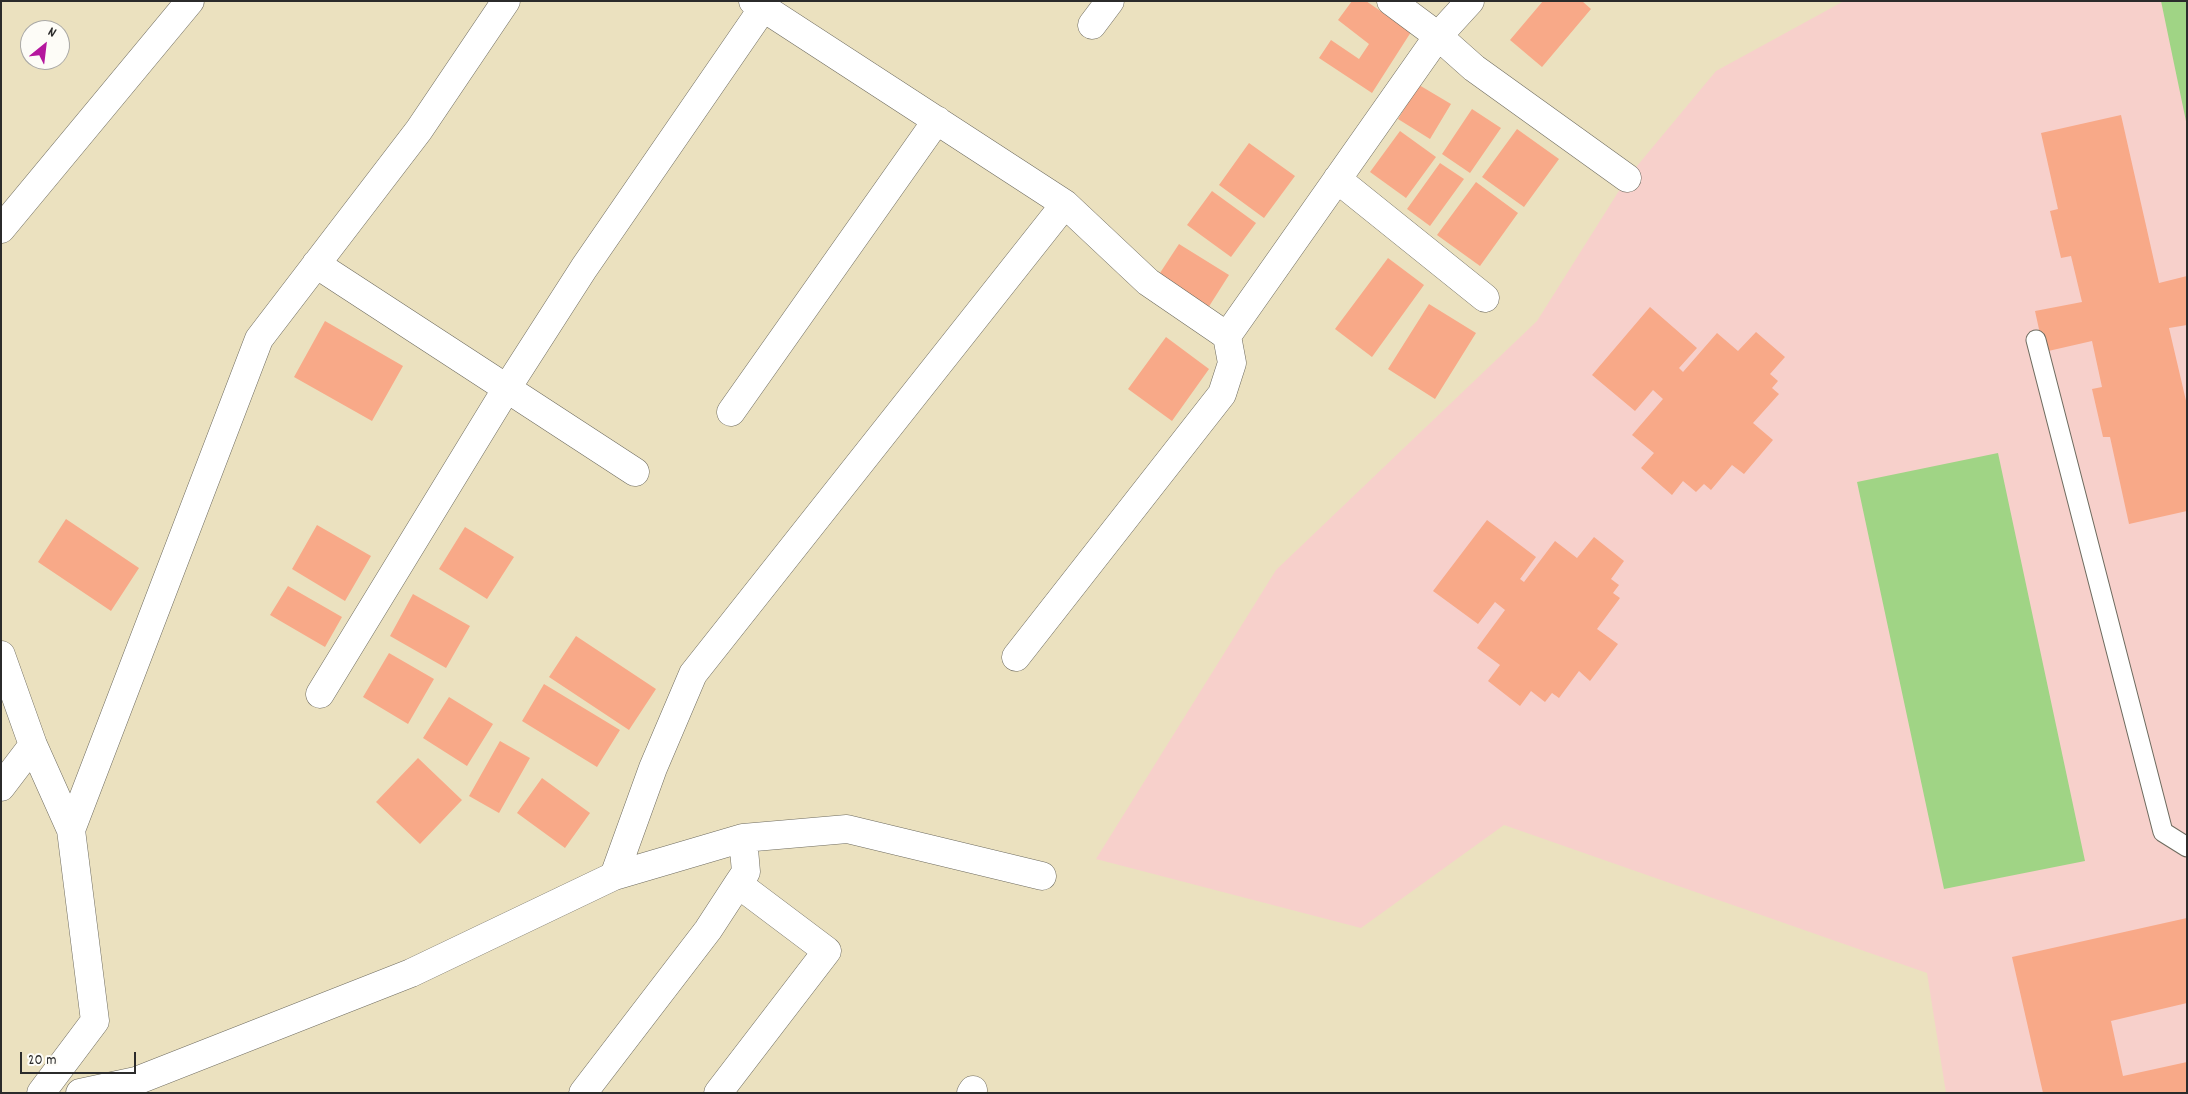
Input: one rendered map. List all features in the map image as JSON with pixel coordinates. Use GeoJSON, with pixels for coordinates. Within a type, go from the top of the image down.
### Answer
{"type":"FeatureCollection","features":[{"type":"Feature","properties":{"kind":"street"},"geometry":{"type":"LineString","coordinates":[[1,229],[190,1]]}},
{"type":"Feature","properties":{"kind":"street"},"geometry":{"type":"LineString","coordinates":[[71,830],[259,338],[420,130],[506,1]]}},
{"type":"Feature","properties":{"kind":"street"},"geometry":{"type":"LineString","coordinates":[[1092,25],[1110,1]]}},
{"type":"Feature","properties":{"kind":"street"},"geometry":{"type":"LineString","coordinates":[[1391,1],[1438,36],[1474,68],[1627,178]]}},
{"type":"Feature","properties":{"kind":"street"},"geometry":{"type":"LineString","coordinates":[[1227,336],[1438,36],[1470,1]]}},
{"type":"Feature","properties":{"kind":"street"},"geometry":{"type":"LineString","coordinates":[[320,694],[507,388],[758,4],[1065,204],[1148,282],[1227,336],[1232,363],[1222,394],[1016,657]]}},
{"type":"Feature","properties":{"kind":"street"},"geometry":{"type":"LineString","coordinates":[[731,412],[937,120]]}},
{"type":"Feature","properties":{"kind":"street"},"geometry":{"type":"LineString","coordinates":[[1337,179],[1485,298]]}},
{"type":"Feature","properties":{"kind":"street"},"geometry":{"type":"LineString","coordinates":[[614,876],[653,768],[693,674],[1065,204]]}},
{"type":"Feature","properties":{"kind":"street"},"geometry":{"type":"LineString","coordinates":[[316,264],[635,472]]}},
{"type":"Feature","properties":{"kind":"street"},"geometry":{"type":"LineString","coordinates":[[1,655],[33,745],[71,830],[96,1021],[41,1093]]}},
{"type":"Feature","properties":{"kind":"street"},"geometry":{"type":"LineString","coordinates":[[1,787],[33,745]]}},
{"type":"Feature","properties":{"kind":"street"},"geometry":{"type":"LineString","coordinates":[[80,1093],[136,1081],[411,973],[614,876],[743,838],[847,829],[1042,876]]}},
{"type":"Feature","properties":{"kind":"street"},"geometry":{"type":"LineString","coordinates":[[583,1093],[708,930],[746,872],[743,838]]}},
{"type":"Feature","properties":{"kind":"street"},"geometry":{"type":"LineString","coordinates":[[718,1093],[827,951],[738,884]]}},
{"type":"Feature","properties":{"kind":"lane"},"geometry":{"type":"LineString","coordinates":[[2036,340],[2163,832],[2187,847]]}},
{"type":"Feature","properties":{"kind":"shaded area"},"geometry":{"type":"Polygon","coordinates":[[[1844,1],[2187,1],[2187,1093],[1946,1093],[1927,973],[1504,825],[1361,928],[1096,859],[1276,570],[1537,321],[1627,178],[1716,71],[1844,1]]]}},
{"type":"Feature","properties":{"kind":"green space"},"geometry":{"type":"Polygon","coordinates":[[[2161,1],[2187,1],[2187,126],[2161,1]]]}},
{"type":"Feature","properties":{"kind":"green space"},"geometry":{"type":"Polygon","coordinates":[[[1998,453],[2085,861],[1944,889],[1857,482],[1998,453]]]}},
{"type":"Feature","properties":{"kind":"building"},"geometry":{"type":"Polygon","coordinates":[[[1352,1],[1366,1],[1411,32],[1372,93],[1319,58],[1331,40],[1359,59],[1369,44],[1338,20],[1352,1]]]}},
{"type":"Feature","properties":{"kind":"building"},"geometry":{"type":"Polygon","coordinates":[[[1543,1],[1582,1],[1591,9],[1542,67],[1510,40],[1543,1]]]}},
{"type":"Feature","properties":{"kind":"building"},"geometry":{"type":"Polygon","coordinates":[[[1419,85],[1451,104],[1430,139],[1398,119],[1419,85]]]}},
{"type":"Feature","properties":{"kind":"building"},"geometry":{"type":"Polygon","coordinates":[[[1472,109],[1501,128],[1470,173],[1442,154],[1472,109]]]}},
{"type":"Feature","properties":{"kind":"building"},"geometry":{"type":"Polygon","coordinates":[[[2121,115],[2159,283],[2187,276],[2187,325],[2169,328],[2187,405],[2187,511],[2129,524],[2110,437],[2103,437],[2092,389],[2102,387],[2092,341],[2044,352],[2035,311],[2082,302],[2071,256],[2061,258],[2050,211],[2058,209],[2041,133],[2121,115]]]}},
{"type":"Feature","properties":{"kind":"building"},"geometry":{"type":"Polygon","coordinates":[[[1517,129],[1559,159],[1524,207],[1482,177],[1517,129]]]}},
{"type":"Feature","properties":{"kind":"building"},"geometry":{"type":"Polygon","coordinates":[[[1400,131],[1436,157],[1406,198],[1370,172],[1400,131]]]}},
{"type":"Feature","properties":{"kind":"building"},"geometry":{"type":"Polygon","coordinates":[[[1249,143],[1295,176],[1264,218],[1219,185],[1249,143]]]}},
{"type":"Feature","properties":{"kind":"building"},"geometry":{"type":"Polygon","coordinates":[[[1440,163],[1464,179],[1430,226],[1407,209],[1440,163]]]}},
{"type":"Feature","properties":{"kind":"building"},"geometry":{"type":"Polygon","coordinates":[[[1476,182],[1518,213],[1480,266],[1437,235],[1476,182]]]}},
{"type":"Feature","properties":{"kind":"building"},"geometry":{"type":"Polygon","coordinates":[[[1212,191],[1256,223],[1231,257],[1187,225],[1212,191]]]}},
{"type":"Feature","properties":{"kind":"building"},"geometry":{"type":"Polygon","coordinates":[[[1179,244],[1229,275],[1208,308],[1158,276],[1179,244]]]}},
{"type":"Feature","properties":{"kind":"building"},"geometry":{"type":"Polygon","coordinates":[[[1388,258],[1424,285],[1372,357],[1335,329],[1388,258]]]}},
{"type":"Feature","properties":{"kind":"building"},"geometry":{"type":"Polygon","coordinates":[[[1429,304],[1476,333],[1435,399],[1388,369],[1429,304]]]}},
{"type":"Feature","properties":{"kind":"building"},"geometry":{"type":"Polygon","coordinates":[[[1650,307],[1697,348],[1679,368],[1683,372],[1717,333],[1738,351],[1756,332],[1785,357],[1770,374],[1778,381],[1772,388],[1779,394],[1753,423],[1773,440],[1744,474],[1732,465],[1711,490],[1704,484],[1696,492],[1683,481],[1672,495],[1641,468],[1654,453],[1632,435],[1663,399],[1653,390],[1635,411],[1592,375],[1650,307]]]}},
{"type":"Feature","properties":{"kind":"building"},"geometry":{"type":"Polygon","coordinates":[[[325,321],[403,366],[372,421],[294,377],[325,321]]]}},
{"type":"Feature","properties":{"kind":"building"},"geometry":{"type":"Polygon","coordinates":[[[1166,337],[1209,369],[1172,421],[1128,389],[1166,337]]]}},
{"type":"Feature","properties":{"kind":"building"},"geometry":{"type":"Polygon","coordinates":[[[66,519],[139,568],[111,611],[38,562],[66,519]]]}},
{"type":"Feature","properties":{"kind":"building"},"geometry":{"type":"Polygon","coordinates":[[[1487,520],[1536,557],[1520,579],[1524,582],[1555,541],[1577,558],[1594,537],[1624,561],[1611,579],[1619,585],[1613,593],[1620,598],[1597,629],[1618,644],[1590,681],[1579,671],[1559,698],[1552,693],[1545,702],[1531,691],[1520,706],[1488,681],[1500,665],[1477,648],[1505,610],[1495,602],[1478,624],[1433,591],[1487,520]]]}},
{"type":"Feature","properties":{"kind":"building"},"geometry":{"type":"Polygon","coordinates":[[[317,525],[371,556],[345,601],[292,569],[317,525]]]}},
{"type":"Feature","properties":{"kind":"building"},"geometry":{"type":"Polygon","coordinates":[[[465,527],[514,557],[487,599],[439,569],[465,527]]]}},
{"type":"Feature","properties":{"kind":"building"},"geometry":{"type":"Polygon","coordinates":[[[288,586],[342,617],[325,647],[270,615],[288,586]]]}},
{"type":"Feature","properties":{"kind":"building"},"geometry":{"type":"Polygon","coordinates":[[[413,594],[470,626],[446,668],[390,636],[413,594]]]}},
{"type":"Feature","properties":{"kind":"building"},"geometry":{"type":"Polygon","coordinates":[[[576,636],[656,689],[629,730],[549,677],[576,636]]]}},
{"type":"Feature","properties":{"kind":"building"},"geometry":{"type":"Polygon","coordinates":[[[389,653],[434,679],[408,724],[363,697],[389,653]]]}},
{"type":"Feature","properties":{"kind":"building"},"geometry":{"type":"Polygon","coordinates":[[[544,684],[620,730],[597,767],[522,721],[544,684]]]}},
{"type":"Feature","properties":{"kind":"building"},"geometry":{"type":"Polygon","coordinates":[[[449,697],[493,724],[467,766],[423,738],[449,697]]]}},
{"type":"Feature","properties":{"kind":"building"},"geometry":{"type":"Polygon","coordinates":[[[500,741],[530,758],[499,813],[469,796],[500,741]]]}},
{"type":"Feature","properties":{"kind":"building"},"geometry":{"type":"Polygon","coordinates":[[[418,758],[462,800],[420,844],[376,802],[418,758]]]}},
{"type":"Feature","properties":{"kind":"building"},"geometry":{"type":"Polygon","coordinates":[[[542,778],[590,813],[565,848],[517,813],[542,778]]]}},
{"type":"Feature","properties":{"kind":"building"},"geometry":{"type":"Polygon","coordinates":[[[2187,918],[2187,1003],[2111,1021],[2123,1076],[2187,1062],[2187,1093],[2043,1093],[2012,957],[2187,918]]]}}]}
